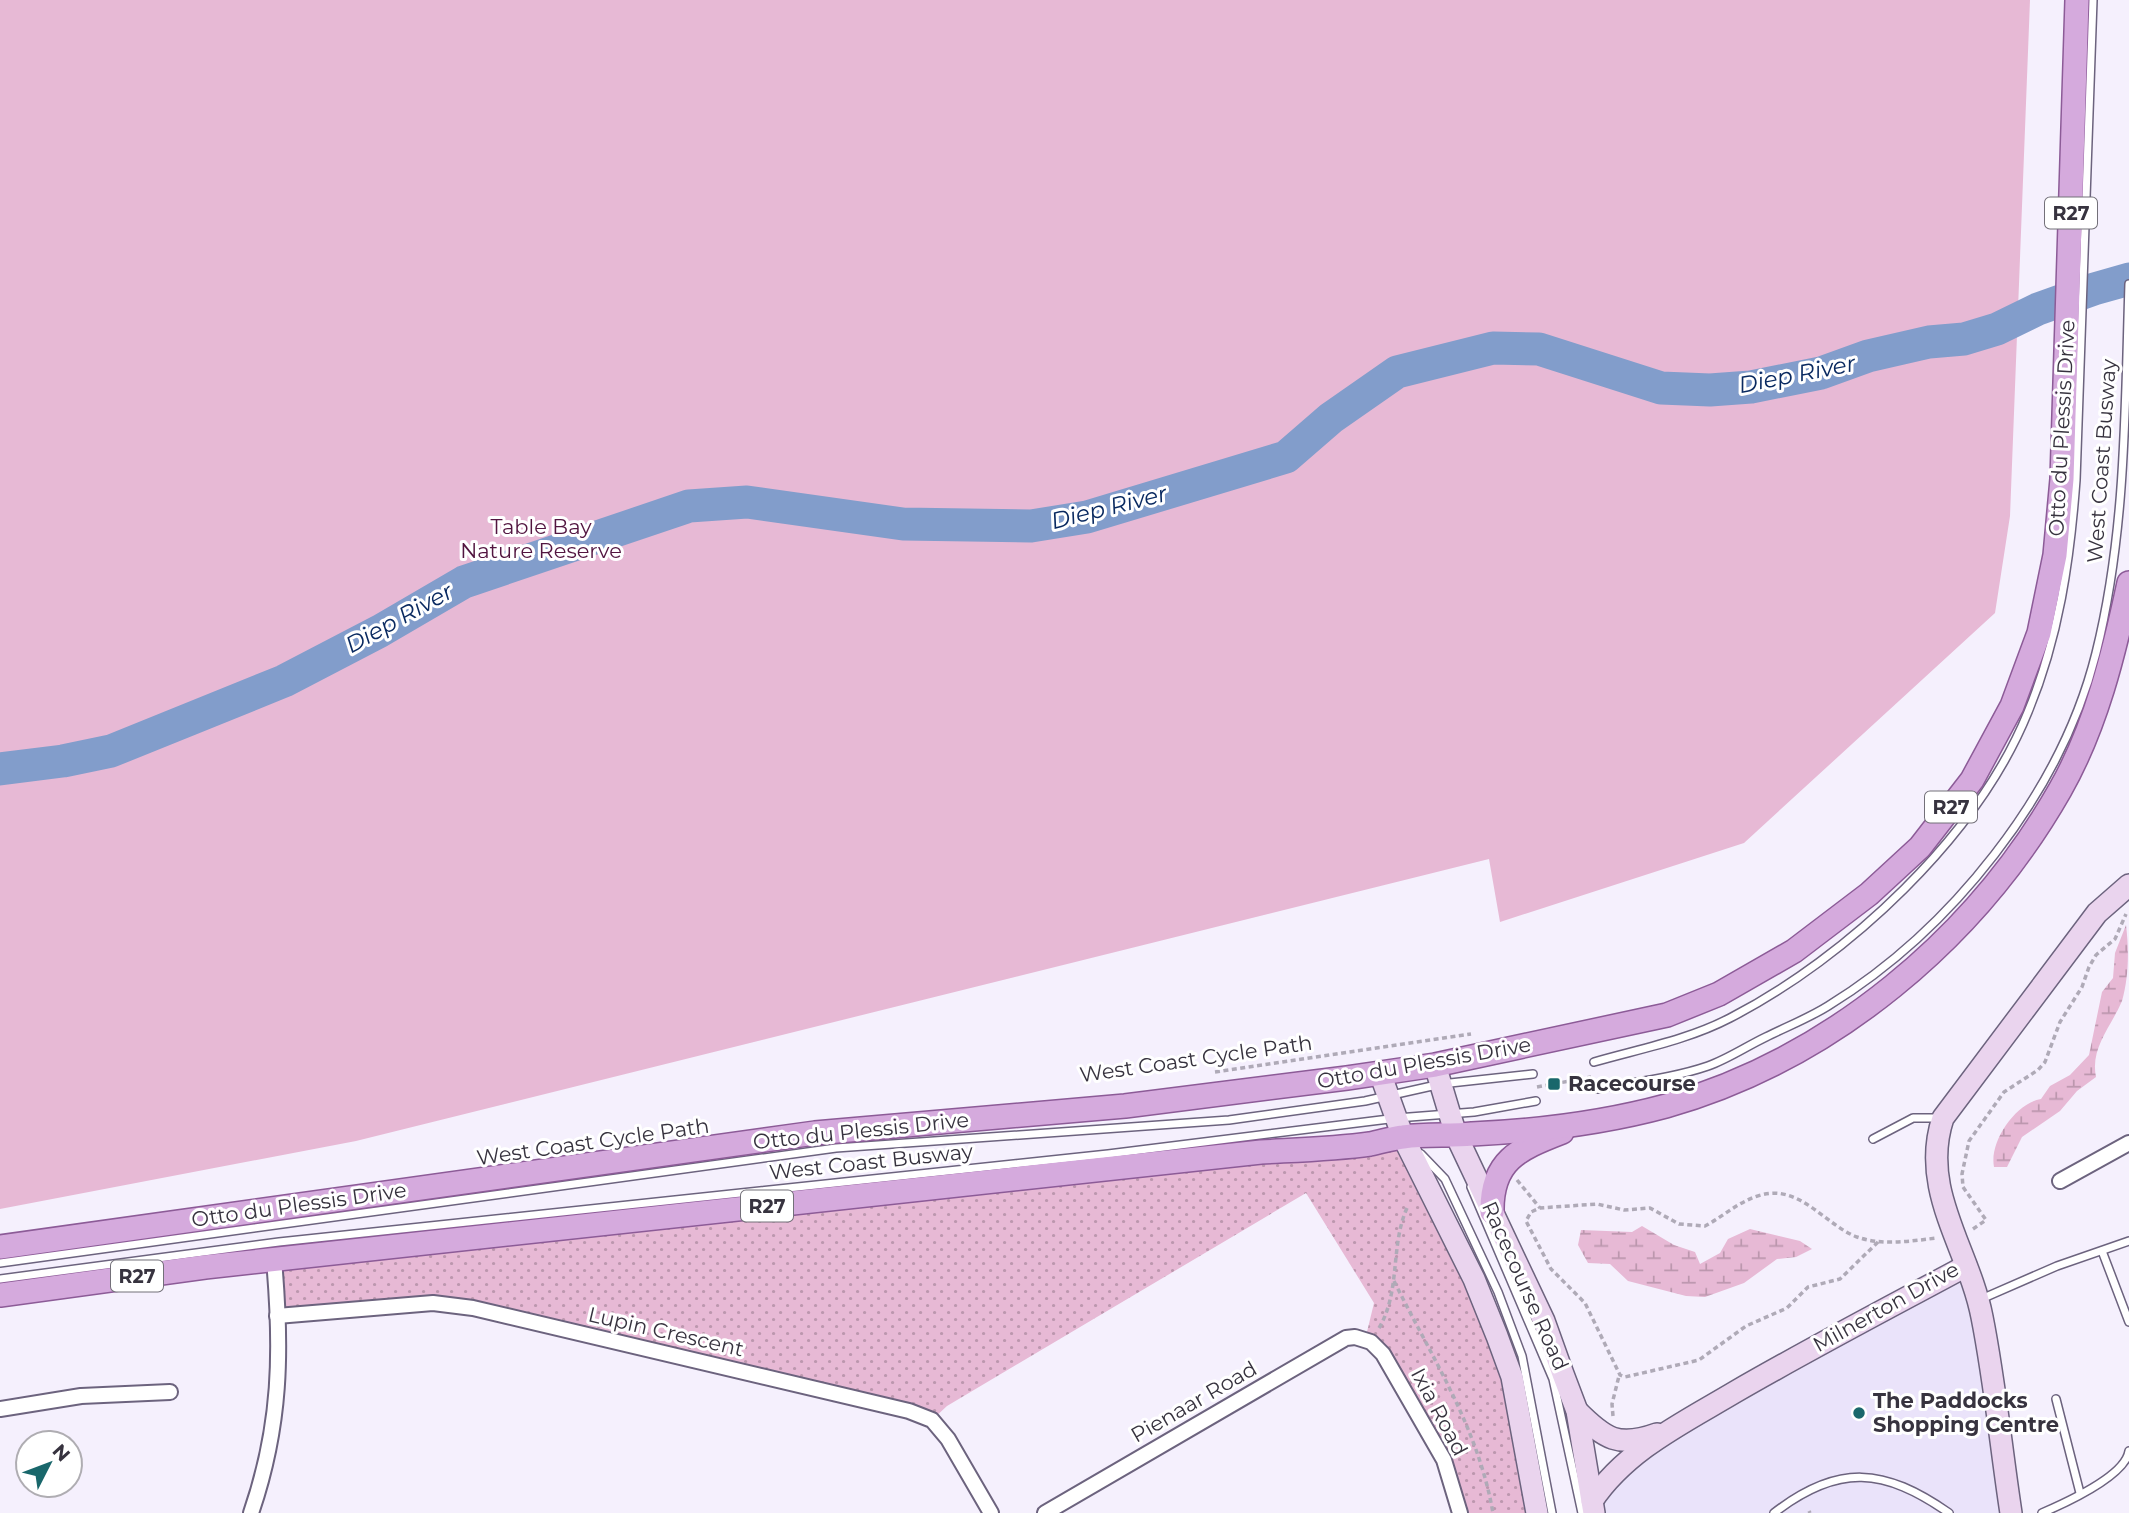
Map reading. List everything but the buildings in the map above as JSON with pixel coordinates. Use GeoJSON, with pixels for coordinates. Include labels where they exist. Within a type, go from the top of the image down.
{"type":"FeatureCollection","features":[{"type":"Feature","properties":{"kind":"main road","name":"Otto du Plessis Drive"},"geometry":{"type":"LineString","coordinates":[[0,1247],[815,1133],[1125,1106],[1380,1073],[1438,1075],[1667,1015],[1719,994],[1794,951],[1869,894],[1920,847],[1972,780],[2012,706],[2039,633],[2054,555],[2071,422],[2077,0]]}},
{"type":"Feature","properties":{"kind":"main road","name":"R27"},"geometry":{"type":"LineString","coordinates":[[0,1295],[274,1260],[1261,1152],[1370,1144],[1400,1127],[1581,1124],[1674,1103],[1760,1071],[1843,1023],[1919,966],[1975,909],[2032,834],[2062,789],[2113,662],[2129,583]]}},
{"type":"Feature","properties":{"kind":"main road"},"geometry":{"type":"LineString","coordinates":[[1492,1212],[1494,1179],[1505,1164],[1544,1139],[1581,1124]]}},
{"type":"Feature","properties":{"kind":"street","name":"Milnerton Drive"},"geometry":{"type":"LineString","coordinates":[[1589,1509],[1622,1464],[1672,1429],[1787,1362],[1966,1266],[1936,1180],[1934,1156],[1943,1118],[2097,913],[2129,885]]}},
{"type":"Feature","properties":{"kind":"street","name":"Racecourse Road"},"geometry":{"type":"LineString","coordinates":[[1380,1073],[1400,1127],[1474,1279],[1512,1377],[1537,1513]]}},
{"type":"Feature","properties":{"kind":"street","name":"Racecourse Road"},"geometry":{"type":"LineString","coordinates":[[1438,1075],[1454,1125],[1544,1321],[1577,1411],[1589,1509]]}},
{"type":"Feature","properties":{"kind":"street"},"geometry":{"type":"LineString","coordinates":[[2060,1181],[2129,1143]]}},
{"type":"Feature","properties":{"kind":"street"},"geometry":{"type":"LineString","coordinates":[[251,1513],[267,1465],[277,1401],[274,1260]]}},
{"type":"Feature","properties":{"kind":"street"},"geometry":{"type":"LineString","coordinates":[[1966,1266],[1978,1300],[2011,1513]]}},
{"type":"Feature","properties":{"kind":"street","name":"Lupin Crescent"},"geometry":{"type":"LineString","coordinates":[[277,1316],[433,1303],[473,1308],[909,1411],[932,1420],[948,1438],[990,1513]]}},
{"type":"Feature","properties":{"kind":"street","name":"Pienaar Road"},"geometry":{"type":"LineString","coordinates":[[1045,1513],[1346,1338],[1368,1341]]}},
{"type":"Feature","properties":{"kind":"street","name":"Ixia Road"},"geometry":{"type":"LineString","coordinates":[[1368,1341],[1396,1375],[1444,1460],[1460,1513]]}},
{"type":"Feature","properties":{"kind":"street"},"geometry":{"type":"LineString","coordinates":[[0,1409],[82,1396],[170,1392]]}},
{"type":"Feature","properties":{"kind":"street","name":"Milnerton Drive"},"geometry":{"type":"LineString","coordinates":[[1577,1411],[1601,1433],[1624,1442],[1637,1441],[1672,1429]]}},
{"type":"Feature","properties":{"kind":"lane","name":"West Coast Busway"},"geometry":{"type":"LineString","coordinates":[[1594,1062],[1709,1027],[1808,971],[1903,890],[1932,860],[1986,790],[2028,714],[2060,615],[2071,557],[2071,422],[2093,0]]}},
{"type":"Feature","properties":{"kind":"lane","name":"West Coast Busway"},"geometry":{"type":"LineString","coordinates":[[1597,1089],[1709,1066],[1828,1006],[1920,937],[1962,895],[2015,825],[2066,737],[2095,656],[2113,568],[2122,480],[2129,284]]}},
{"type":"Feature","properties":{"kind":"lane","name":"West Coast Busway"},"geometry":{"type":"LineString","coordinates":[[0,1263],[836,1148],[1229,1120],[1390,1096],[1438,1075],[1532,1074]]}},
{"type":"Feature","properties":{"kind":"lane"},"geometry":{"type":"LineString","coordinates":[[1536,1101],[1454,1125],[1473,1197],[1538,1339],[1553,1379],[1589,1509]]}},
{"type":"Feature","properties":{"kind":"lane"},"geometry":{"type":"LineString","coordinates":[[1872,1139],[1913,1118],[1943,1118]]}},
{"type":"Feature","properties":{"kind":"lane","name":"West Coast Busway"},"geometry":{"type":"LineString","coordinates":[[0,1279],[279,1242],[1108,1154],[1400,1127]]}},
{"type":"Feature","properties":{"kind":"lane"},"geometry":{"type":"LineString","coordinates":[[1400,1127],[1444,1179],[1498,1292],[1522,1356],[1552,1513]]}},
{"type":"Feature","properties":{"kind":"lane"},"geometry":{"type":"LineString","coordinates":[[1978,1300],[2129,1241]]}},
{"type":"Feature","properties":{"kind":"lane"},"geometry":{"type":"LineString","coordinates":[[2102,1251],[2129,1322]]}},
{"type":"Feature","properties":{"kind":"lane"},"geometry":{"type":"LineString","coordinates":[[2056,1399],[2080,1493]]}},
{"type":"Feature","properties":{"kind":"lane"},"geometry":{"type":"LineString","coordinates":[[2042,1513],[2114,1474],[2127,1461],[2129,1451]]}},
{"type":"Feature","properties":{"kind":"lane"},"geometry":{"type":"LineString","coordinates":[[1774,1513],[1795,1497],[1819,1486],[1872,1476],[1917,1491],[1950,1513]]}},
{"type":"Feature","properties":{"kind":"path"},"geometry":{"type":"LineString","coordinates":[[1968,1232],[1986,1220],[1963,1187],[1962,1174],[1969,1141],[2004,1091],[2038,1070],[2045,1062],[2060,1022],[2082,987],[2089,967],[2096,955],[2115,939],[2129,910]]}},
{"type":"Feature","properties":{"kind":"path","name":"West Coast Cycle Path"},"geometry":{"type":"LineString","coordinates":[[1206,1073],[1476,1033]]}},
{"type":"Feature","properties":{"kind":"path"},"geometry":{"type":"LineString","coordinates":[[1511,1177],[1524,1186],[1540,1208]]}},
{"type":"Feature","properties":{"kind":"path"},"geometry":{"type":"LineString","coordinates":[[1613,1419],[1612,1404],[1620,1375],[1585,1303],[1551,1269],[1527,1226],[1528,1216],[1540,1208],[1597,1204],[1624,1210],[1650,1208],[1679,1224],[1705,1226],[1728,1209],[1769,1194],[1797,1198],[1847,1233],[1878,1242],[1941,1238]]}},
{"type":"Feature","properties":{"kind":"path"},"geometry":{"type":"LineString","coordinates":[[1368,1341],[1391,1301],[1401,1223],[1407,1208]]}},
{"type":"Feature","properties":{"kind":"path"},"geometry":{"type":"LineString","coordinates":[[1620,1375],[1625,1377],[1699,1360],[1746,1326],[1787,1308],[1808,1287],[1840,1279],[1878,1242]]}},
{"type":"Feature","properties":{"kind":"path"},"geometry":{"type":"LineString","coordinates":[[1394,1281],[1465,1418],[1482,1461],[1493,1513]]}},
{"type":"Feature","properties":{"kind":"shaded area","name":"The Paddocks Shopping Centre"},"geometry":{"type":"Polygon","coordinates":[[[1966,1266],[2011,1513],[1594,1513],[1610,1476],[1966,1266]]]}},
{"type":"Feature","properties":{"kind":"green space","name":"Table Bay Nature Reserve"},"geometry":{"type":"Polygon","coordinates":[[[0,0],[2030,0],[2010,516],[1995,613],[1744,843],[1500,922],[1489,859],[356,1141],[0,1209],[0,0]]]}},
{"type":"Feature","properties":{"kind":"green space"},"geometry":{"type":"Polygon","coordinates":[[[2126,925],[2126,982],[2122,1001],[2099,1047],[2096,1077],[2077,1091],[2060,1111],[2022,1137],[2007,1167],[1994,1167],[2000,1135],[2014,1115],[2041,1099],[2050,1086],[2070,1075],[2089,1055],[2102,992],[2113,978],[2115,953],[2126,925]]]}},
{"type":"Feature","properties":{"kind":"green space"},"geometry":{"type":"Polygon","coordinates":[[[1403,1137],[1497,1336],[1537,1513],[1460,1513],[1444,1460],[1365,1340],[1374,1303],[1306,1193],[947,1406],[932,1420],[473,1308],[277,1316],[274,1260],[1403,1137]]]}},
{"type":"Feature","properties":{"kind":"green space"},"geometry":{"type":"Polygon","coordinates":[[[1642,1226],[1674,1245],[1695,1252],[1700,1264],[1720,1253],[1728,1239],[1750,1229],[1800,1241],[1812,1249],[1796,1257],[1777,1259],[1744,1283],[1705,1297],[1686,1296],[1628,1281],[1610,1264],[1588,1263],[1578,1245],[1581,1230],[1632,1232],[1642,1226]]]}},
{"type":"Feature","properties":{"kind":"waterway","name":"Diep River"},"geometry":{"type":"LineString","coordinates":[[0,769],[63,761],[111,751],[284,681],[380,631],[464,582],[689,506],[747,502],[903,524],[1031,526],[1087,517],[1286,457],[1331,418],[1397,372],[1493,348],[1539,349],[1661,388],[1710,390],[1751,387],[1821,373],[1868,356],[1929,342],[1964,339],[1997,329],[2038,309],[2129,279]]}},
{"type":"Feature","properties":{"kind":"place","name":"Racecourse"},"geometry":{"type":"Point","coordinates":[1554,1084]}},
{"type":"Feature","properties":{"kind":"place","name":"The Paddocks Shopping Centre"},"geometry":{"type":"Point","coordinates":[1859,1413]}}]}
